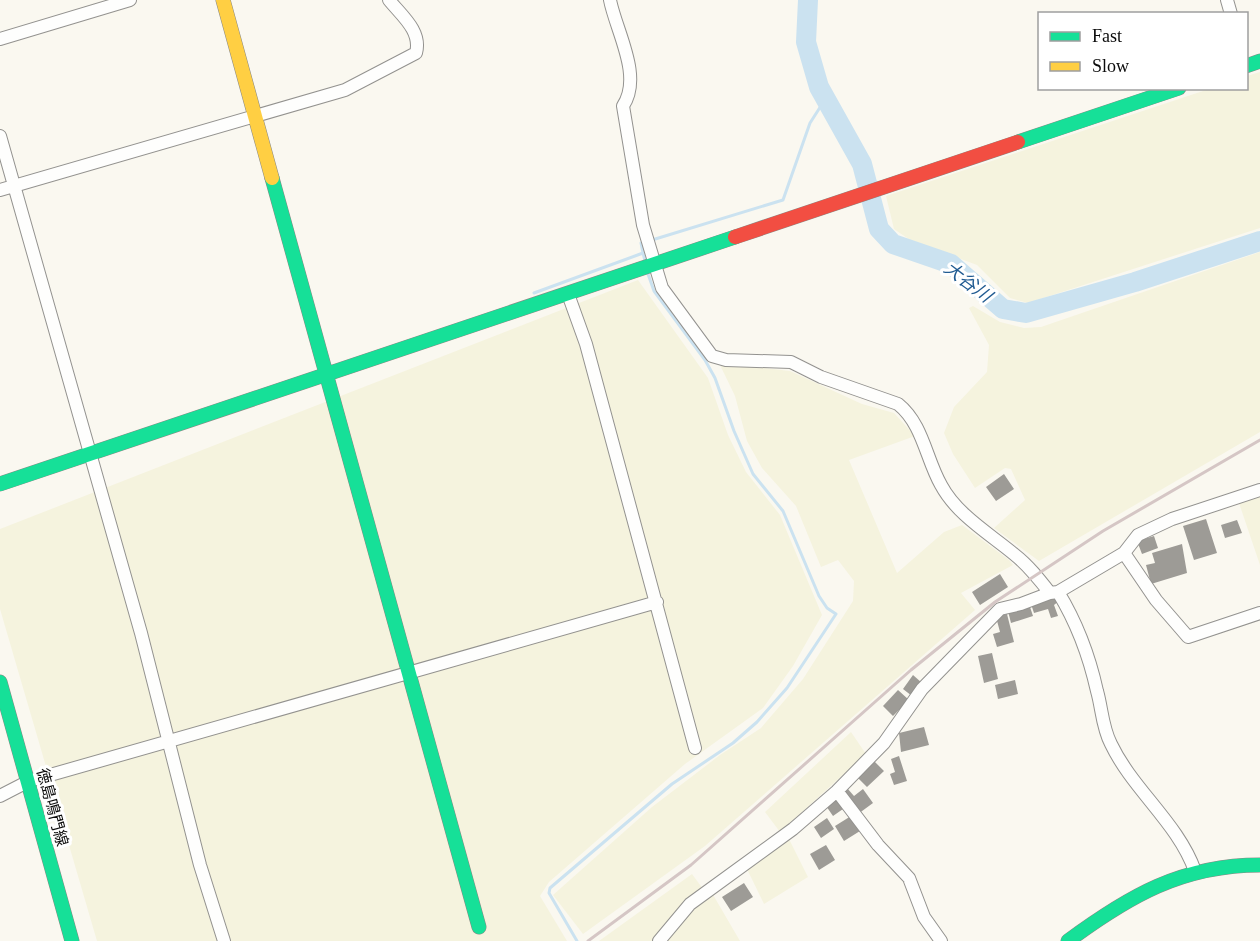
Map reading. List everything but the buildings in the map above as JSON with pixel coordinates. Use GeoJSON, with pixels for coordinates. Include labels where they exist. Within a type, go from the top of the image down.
{"type":"FeatureCollection","features":[{"type":"Feature","properties":{"kind":"street"},"geometry":{"type":"LineString","coordinates":[[0,39],[130,0]]}},
{"type":"Feature","properties":{"kind":"street"},"geometry":{"type":"LineString","coordinates":[[223,0],[411,673],[479,927]]}},
{"type":"Feature","properties":{"kind":"street"},"geometry":{"type":"LineString","coordinates":[[0,190],[345,90],[416,53],[417,47],[412,27],[389,0]]}},
{"type":"Feature","properties":{"kind":"street"},"geometry":{"type":"LineString","coordinates":[[610,0],[624,47],[630,84],[629,97],[623,106],[648,248],[649,267],[662,288],[712,356],[726,360],[791,362],[821,377],[898,404],[905,409],[919,433],[940,484],[949,498],[1018,557],[1054,593],[1079,630],[1111,744],[1165,819],[1195,871]]}},
{"type":"Feature","properties":{"kind":"street"},"geometry":{"type":"LineString","coordinates":[[0,484],[1173,90]]}},
{"type":"Feature","properties":{"kind":"street"},"geometry":{"type":"LineString","coordinates":[[0,136],[169,743],[200,865],[224,941]]}},
{"type":"Feature","properties":{"kind":"street"},"geometry":{"type":"LineString","coordinates":[[568,294],[586,344],[695,748]]}},
{"type":"Feature","properties":{"kind":"street"},"geometry":{"type":"LineString","coordinates":[[659,941],[690,904],[793,829],[837,790],[884,743],[922,689],[1000,609],[1054,593],[1124,553],[1138,535],[1172,519],[1260,490]]}},
{"type":"Feature","properties":{"kind":"street"},"geometry":{"type":"LineString","coordinates":[[1124,553],[1156,600],[1188,637],[1260,613]]}},
{"type":"Feature","properties":{"kind":"street"},"geometry":{"type":"LineString","coordinates":[[0,796],[29,782],[657,602]]}},
{"type":"Feature","properties":{"kind":"street","name":"徳島鳴門線"},"geometry":{"type":"LineString","coordinates":[[0,682],[72,941]]}},
{"type":"Feature","properties":{"kind":"street"},"geometry":{"type":"LineString","coordinates":[[837,790],[878,845],[909,878],[924,917],[941,941]]}},
{"type":"Feature","properties":{"kind":"street"},"geometry":{"type":"LineString","coordinates":[[1068,941],[1108,910],[1137,893],[1195,871],[1258,861]]}},
{"type":"Feature","properties":{"kind":"shaded area"},"geometry":{"type":"Polygon","coordinates":[[[1260,72],[1260,228],[1028,303],[1010,298],[977,265],[910,240],[894,229],[886,196],[1206,90],[1248,90],[1248,76],[1260,72]]]}},
{"type":"Feature","properties":{"kind":"shaded area"},"geometry":{"type":"Polygon","coordinates":[[[1260,252],[1260,432],[1039,561],[994,528],[1025,500],[1011,469],[1005,468],[975,488],[953,454],[944,433],[954,407],[987,372],[989,345],[969,308],[973,306],[1000,322],[1024,328],[1041,327],[1260,252]]]}},
{"type":"Feature","properties":{"kind":"shaded area"},"geometry":{"type":"Polygon","coordinates":[[[638,280],[708,378],[728,435],[746,472],[780,515],[822,615],[793,666],[763,708],[685,764],[549,882],[540,896],[567,941],[97,941],[0,609],[0,529],[638,280]]]}},
{"type":"Feature","properties":{"kind":"shaded area"},"geometry":{"type":"Polygon","coordinates":[[[720,365],[790,371],[862,404],[894,413],[915,436],[849,460],[897,573],[944,532],[962,525],[1013,565],[961,593],[975,610],[705,846],[583,934],[553,895],[652,807],[720,755],[761,728],[803,679],[853,601],[854,581],[838,560],[821,567],[796,506],[762,468],[747,441],[735,396],[720,365]]]}},
{"type":"Feature","properties":{"kind":"shaded area"},"geometry":{"type":"Polygon","coordinates":[[[1260,495],[1260,565],[1239,503],[1260,495]]]}},
{"type":"Feature","properties":{"kind":"shaded area"},"geometry":{"type":"Polygon","coordinates":[[[851,732],[866,754],[780,832],[765,812],[851,732]]]}},
{"type":"Feature","properties":{"kind":"shaded area"},"geometry":{"type":"Polygon","coordinates":[[[789,839],[808,877],[764,904],[747,869],[789,839]]]}},
{"type":"Feature","properties":{"kind":"shaded area"},"geometry":{"type":"Polygon","coordinates":[[[692,874],[703,889],[653,941],[599,941],[692,874]]]}},
{"type":"Feature","properties":{"kind":"shaded area"},"geometry":{"type":"Polygon","coordinates":[[[712,893],[740,941],[664,941],[692,906],[712,893]]]}},
{"type":"Feature","properties":{"kind":"waterway","name":"大谷川"},"geometry":{"type":"LineString","coordinates":[[808,0],[806,42],[819,87],[862,164],[879,229],[893,244],[951,264],[1003,309],[1026,313],[1135,282],[1260,241]]}},
{"type":"Feature","properties":{"kind":"waterway"},"geometry":{"type":"LineString","coordinates":[[652,240],[783,200],[810,123],[826,98]]}},
{"type":"Feature","properties":{"kind":"waterway"},"geometry":{"type":"LineString","coordinates":[[534,293],[643,253],[641,243],[646,242]]}},
{"type":"Feature","properties":{"kind":"waterway"},"geometry":{"type":"LineString","coordinates":[[643,253],[645,261]]}},
{"type":"Feature","properties":{"kind":"waterway"},"geometry":{"type":"LineString","coordinates":[[577,941],[549,893],[550,888],[672,784],[733,743],[757,722],[787,688],[836,614],[827,608],[819,596],[783,511],[753,474],[734,431],[715,378],[705,360],[654,291],[648,274]]}},
{"type":"Feature","properties":{"kind":"railway"},"geometry":{"type":"LineString","coordinates":[[588,941],[691,865],[911,670],[995,602],[1103,531],[1260,440]]}},
{"type":"Feature","properties":{"kind":"traffic: fast"},"geometry":{"type":"LineString","coordinates":[[1248,65],[1260,61]]}},
{"type":"Feature","properties":{"kind":"traffic: fast"},"geometry":{"type":"LineString","coordinates":[[1018,142],[1173,90]]}},
{"type":"Feature","properties":{"kind":"traffic: fast"},"geometry":{"type":"LineString","coordinates":[[272,178],[479,927]]}},
{"type":"Feature","properties":{"kind":"traffic: fast"},"geometry":{"type":"LineString","coordinates":[[0,484],[735,237]]}},
{"type":"Feature","properties":{"kind":"traffic: fast"},"geometry":{"type":"LineString","coordinates":[[0,682],[72,941]]}},
{"type":"Feature","properties":{"kind":"traffic: fast"},"geometry":{"type":"LineString","coordinates":[[1068,941],[1113,910],[1158,886],[1206,871],[1232,866],[1260,865]]}},
{"type":"Feature","properties":{"kind":"traffic: slow"},"geometry":{"type":"LineString","coordinates":[[223,0],[272,178]]}},
{"type":"Feature","properties":{"kind":"traffic: jam"},"geometry":{"type":"LineString","coordinates":[[735,237],[1018,142]]}}]}
